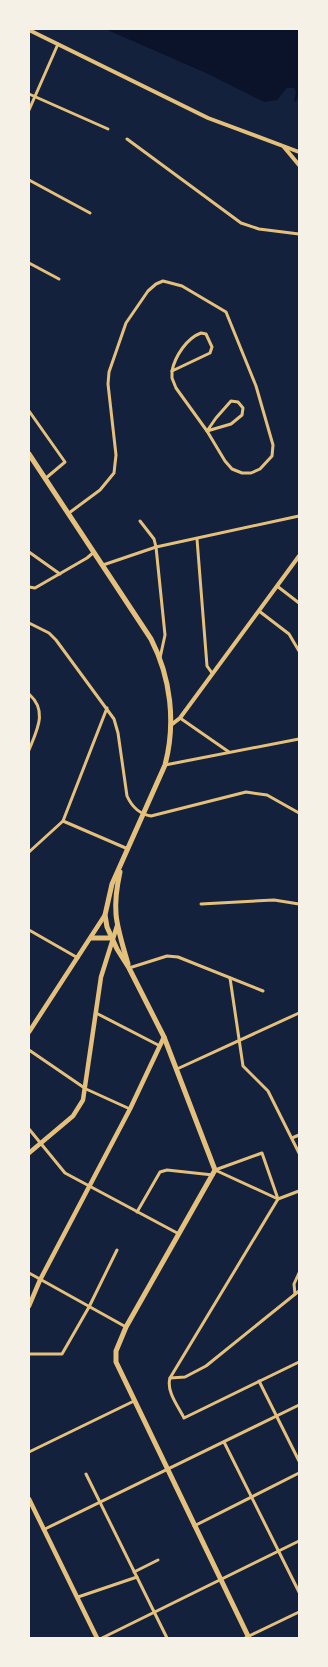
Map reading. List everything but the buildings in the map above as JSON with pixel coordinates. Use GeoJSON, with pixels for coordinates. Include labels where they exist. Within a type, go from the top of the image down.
{"type":"FeatureCollection","features":[{"type":"Feature","properties":{"kind":"main road"},"geometry":{"type":"LineString","coordinates":[[30,456],[46,478],[151,639],[160,660],[167,684],[171,725],[169,748],[165,765],[128,849],[115,895],[117,926],[129,968]]}},
{"type":"Feature","properties":{"kind":"main road"},"geometry":{"type":"LineString","coordinates":[[29,1032],[105,915],[112,884],[122,866]]}},
{"type":"Feature","properties":{"kind":"main road"},"geometry":{"type":"LineString","coordinates":[[105,915],[112,938],[164,1037],[214,1172],[126,1327],[116,1351],[116,1362],[247,1638]]}},
{"type":"Feature","properties":{"kind":"main road"},"geometry":{"type":"LineString","coordinates":[[29,1153],[73,1116],[83,1100],[86,1089],[101,977],[117,926]]}},
{"type":"Feature","properties":{"kind":"main road"},"geometry":{"type":"LineString","coordinates":[[91,938],[112,938]]}},
{"type":"Feature","properties":{"kind":"main road"},"geometry":{"type":"LineString","coordinates":[[29,1306],[40,1280],[130,1109],[164,1037]]}},
{"type":"Feature","properties":{"kind":"main road"},"geometry":{"type":"LineString","coordinates":[[29,1499],[97,1638]]}},
{"type":"Feature","properties":{"kind":"street"},"geometry":{"type":"LineString","coordinates":[[29,30],[208,118],[299,152]]}},
{"type":"Feature","properties":{"kind":"street"},"geometry":{"type":"LineString","coordinates":[[29,110],[58,44]]}},
{"type":"Feature","properties":{"kind":"street"},"geometry":{"type":"LineString","coordinates":[[29,94],[108,129]]}},
{"type":"Feature","properties":{"kind":"street"},"geometry":{"type":"LineString","coordinates":[[127,138],[241,223],[259,229],[299,234]]}},
{"type":"Feature","properties":{"kind":"street"},"geometry":{"type":"LineString","coordinates":[[284,147],[299,165]]}},
{"type":"Feature","properties":{"kind":"street"},"geometry":{"type":"LineString","coordinates":[[29,180],[90,213]]}},
{"type":"Feature","properties":{"kind":"street"},"geometry":{"type":"LineString","coordinates":[[29,263],[59,279]]}},
{"type":"Feature","properties":{"kind":"street"},"geometry":{"type":"LineString","coordinates":[[69,514],[100,490],[114,473],[116,455],[108,384],[109,372],[126,323],[148,290],[163,281],[182,286],[226,312],[256,386],[273,445],[272,456],[260,469],[251,473],[242,473],[232,469],[225,461],[207,431],[176,388],[172,378],[172,370],[177,355],[195,335],[201,333],[206,334],[212,347],[210,353],[172,370]]}},
{"type":"Feature","properties":{"kind":"street"},"geometry":{"type":"LineString","coordinates":[[231,401],[238,402],[243,408],[242,415],[231,424],[207,431],[231,401]]}},
{"type":"Feature","properties":{"kind":"street"},"geometry":{"type":"LineString","coordinates":[[29,411],[65,462],[46,478]]}},
{"type":"Feature","properties":{"kind":"street"},"geometry":{"type":"LineString","coordinates":[[103,565],[156,547],[299,516]]}},
{"type":"Feature","properties":{"kind":"street"},"geometry":{"type":"LineString","coordinates":[[140,521],[151,534],[156,547],[165,635],[160,660]]}},
{"type":"Feature","properties":{"kind":"street"},"geometry":{"type":"LineString","coordinates":[[197,539],[207,666],[212,673]]}},
{"type":"Feature","properties":{"kind":"street"},"geometry":{"type":"LineString","coordinates":[[29,552],[60,574]]}},
{"type":"Feature","properties":{"kind":"street"},"geometry":{"type":"LineString","coordinates":[[29,587],[35,588],[87,558],[94,552]]}},
{"type":"Feature","properties":{"kind":"street"},"geometry":{"type":"LineString","coordinates":[[171,725],[180,718],[299,556]]}},
{"type":"Feature","properties":{"kind":"street"},"geometry":{"type":"LineString","coordinates":[[277,586],[298,602]]}},
{"type":"Feature","properties":{"kind":"street"},"geometry":{"type":"LineString","coordinates":[[259,611],[289,634],[299,651]]}},
{"type":"Feature","properties":{"kind":"street"},"geometry":{"type":"LineString","coordinates":[[29,623],[53,636],[114,719],[118,733],[127,796],[131,805],[143,814],[151,816],[246,792],[267,795],[299,812]]}},
{"type":"Feature","properties":{"kind":"street"},"geometry":{"type":"LineString","coordinates":[[29,694],[36,701],[40,710],[40,717],[39,726],[29,750]]}},
{"type":"Feature","properties":{"kind":"street"},"geometry":{"type":"LineString","coordinates":[[29,852],[63,822],[107,708]]}},
{"type":"Feature","properties":{"kind":"street"},"geometry":{"type":"LineString","coordinates":[[180,718],[228,752]]}},
{"type":"Feature","properties":{"kind":"street"},"geometry":{"type":"LineString","coordinates":[[165,765],[299,739]]}},
{"type":"Feature","properties":{"kind":"street"},"geometry":{"type":"LineString","coordinates":[[63,822],[128,849]]}},
{"type":"Feature","properties":{"kind":"street"},"geometry":{"type":"LineString","coordinates":[[201,904],[274,900],[299,904]]}},
{"type":"Feature","properties":{"kind":"street"},"geometry":{"type":"LineString","coordinates":[[29,930],[78,958]]}},
{"type":"Feature","properties":{"kind":"street"},"geometry":{"type":"LineString","coordinates":[[129,968],[167,956],[178,957],[263,991]]}},
{"type":"Feature","properties":{"kind":"street"},"geometry":{"type":"LineString","coordinates":[[230,978],[243,1066],[268,1091],[299,1153]]}},
{"type":"Feature","properties":{"kind":"street"},"geometry":{"type":"LineString","coordinates":[[95,1013],[160,1046]]}},
{"type":"Feature","properties":{"kind":"street"},"geometry":{"type":"LineString","coordinates":[[177,1069],[299,1013]]}},
{"type":"Feature","properties":{"kind":"street"},"geometry":{"type":"LineString","coordinates":[[29,1050],[86,1089],[130,1109]]}},
{"type":"Feature","properties":{"kind":"street"},"geometry":{"type":"LineString","coordinates":[[29,1129],[65,1173],[180,1234]]}},
{"type":"Feature","properties":{"kind":"street"},"geometry":{"type":"LineString","coordinates":[[292,1138],[299,1135]]}},
{"type":"Feature","properties":{"kind":"street"},"geometry":{"type":"LineString","coordinates":[[214,1172],[262,1153],[278,1200]]}},
{"type":"Feature","properties":{"kind":"street"},"geometry":{"type":"LineString","coordinates":[[137,1212],[160,1172],[167,1170],[214,1172],[278,1200]]}},
{"type":"Feature","properties":{"kind":"street"},"geometry":{"type":"LineString","coordinates":[[299,1191],[278,1200],[170,1378],[168,1385],[184,1418],[299,1362]]}},
{"type":"Feature","properties":{"kind":"street"},"geometry":{"type":"LineString","coordinates":[[29,1354],[62,1354],[89,1307],[117,1250]]}},
{"type":"Feature","properties":{"kind":"street"},"geometry":{"type":"LineString","coordinates":[[29,1273],[126,1327]]}},
{"type":"Feature","properties":{"kind":"street"},"geometry":{"type":"LineString","coordinates":[[295,1294],[294,1284],[299,1273]]}},
{"type":"Feature","properties":{"kind":"street"},"geometry":{"type":"LineString","coordinates":[[170,1378],[185,1377],[206,1366],[299,1291]]}},
{"type":"Feature","properties":{"kind":"street"},"geometry":{"type":"LineString","coordinates":[[259,1382],[299,1461]]}},
{"type":"Feature","properties":{"kind":"street"},"geometry":{"type":"LineString","coordinates":[[29,1452],[134,1401]]}},
{"type":"Feature","properties":{"kind":"street"},"geometry":{"type":"LineString","coordinates":[[45,1529],[99,1501],[299,1405]]}},
{"type":"Feature","properties":{"kind":"street"},"geometry":{"type":"LineString","coordinates":[[224,1442],[299,1592]]}},
{"type":"Feature","properties":{"kind":"street"},"geometry":{"type":"LineString","coordinates":[[194,1526],[299,1473]]}},
{"type":"Feature","properties":{"kind":"street"},"geometry":{"type":"LineString","coordinates":[[86,1474],[167,1638]]}},
{"type":"Feature","properties":{"kind":"street"},"geometry":{"type":"LineString","coordinates":[[102,1638],[299,1541]]}},
{"type":"Feature","properties":{"kind":"street"},"geometry":{"type":"LineString","coordinates":[[134,1572],[158,1560]]}},
{"type":"Feature","properties":{"kind":"street"},"geometry":{"type":"LineString","coordinates":[[78,1597],[137,1577]]}},
{"type":"Feature","properties":{"kind":"street"},"geometry":{"type":"LineString","coordinates":[[247,1638],[299,1612]]}},
{"type":"Feature","properties":{"kind":"water"},"geometry":{"type":"Polygon","coordinates":[[[105,29],[299,29],[299,95],[296,102],[294,101],[296,92],[294,88],[287,88],[277,100],[264,102],[206,73],[105,29]]]}}]}
